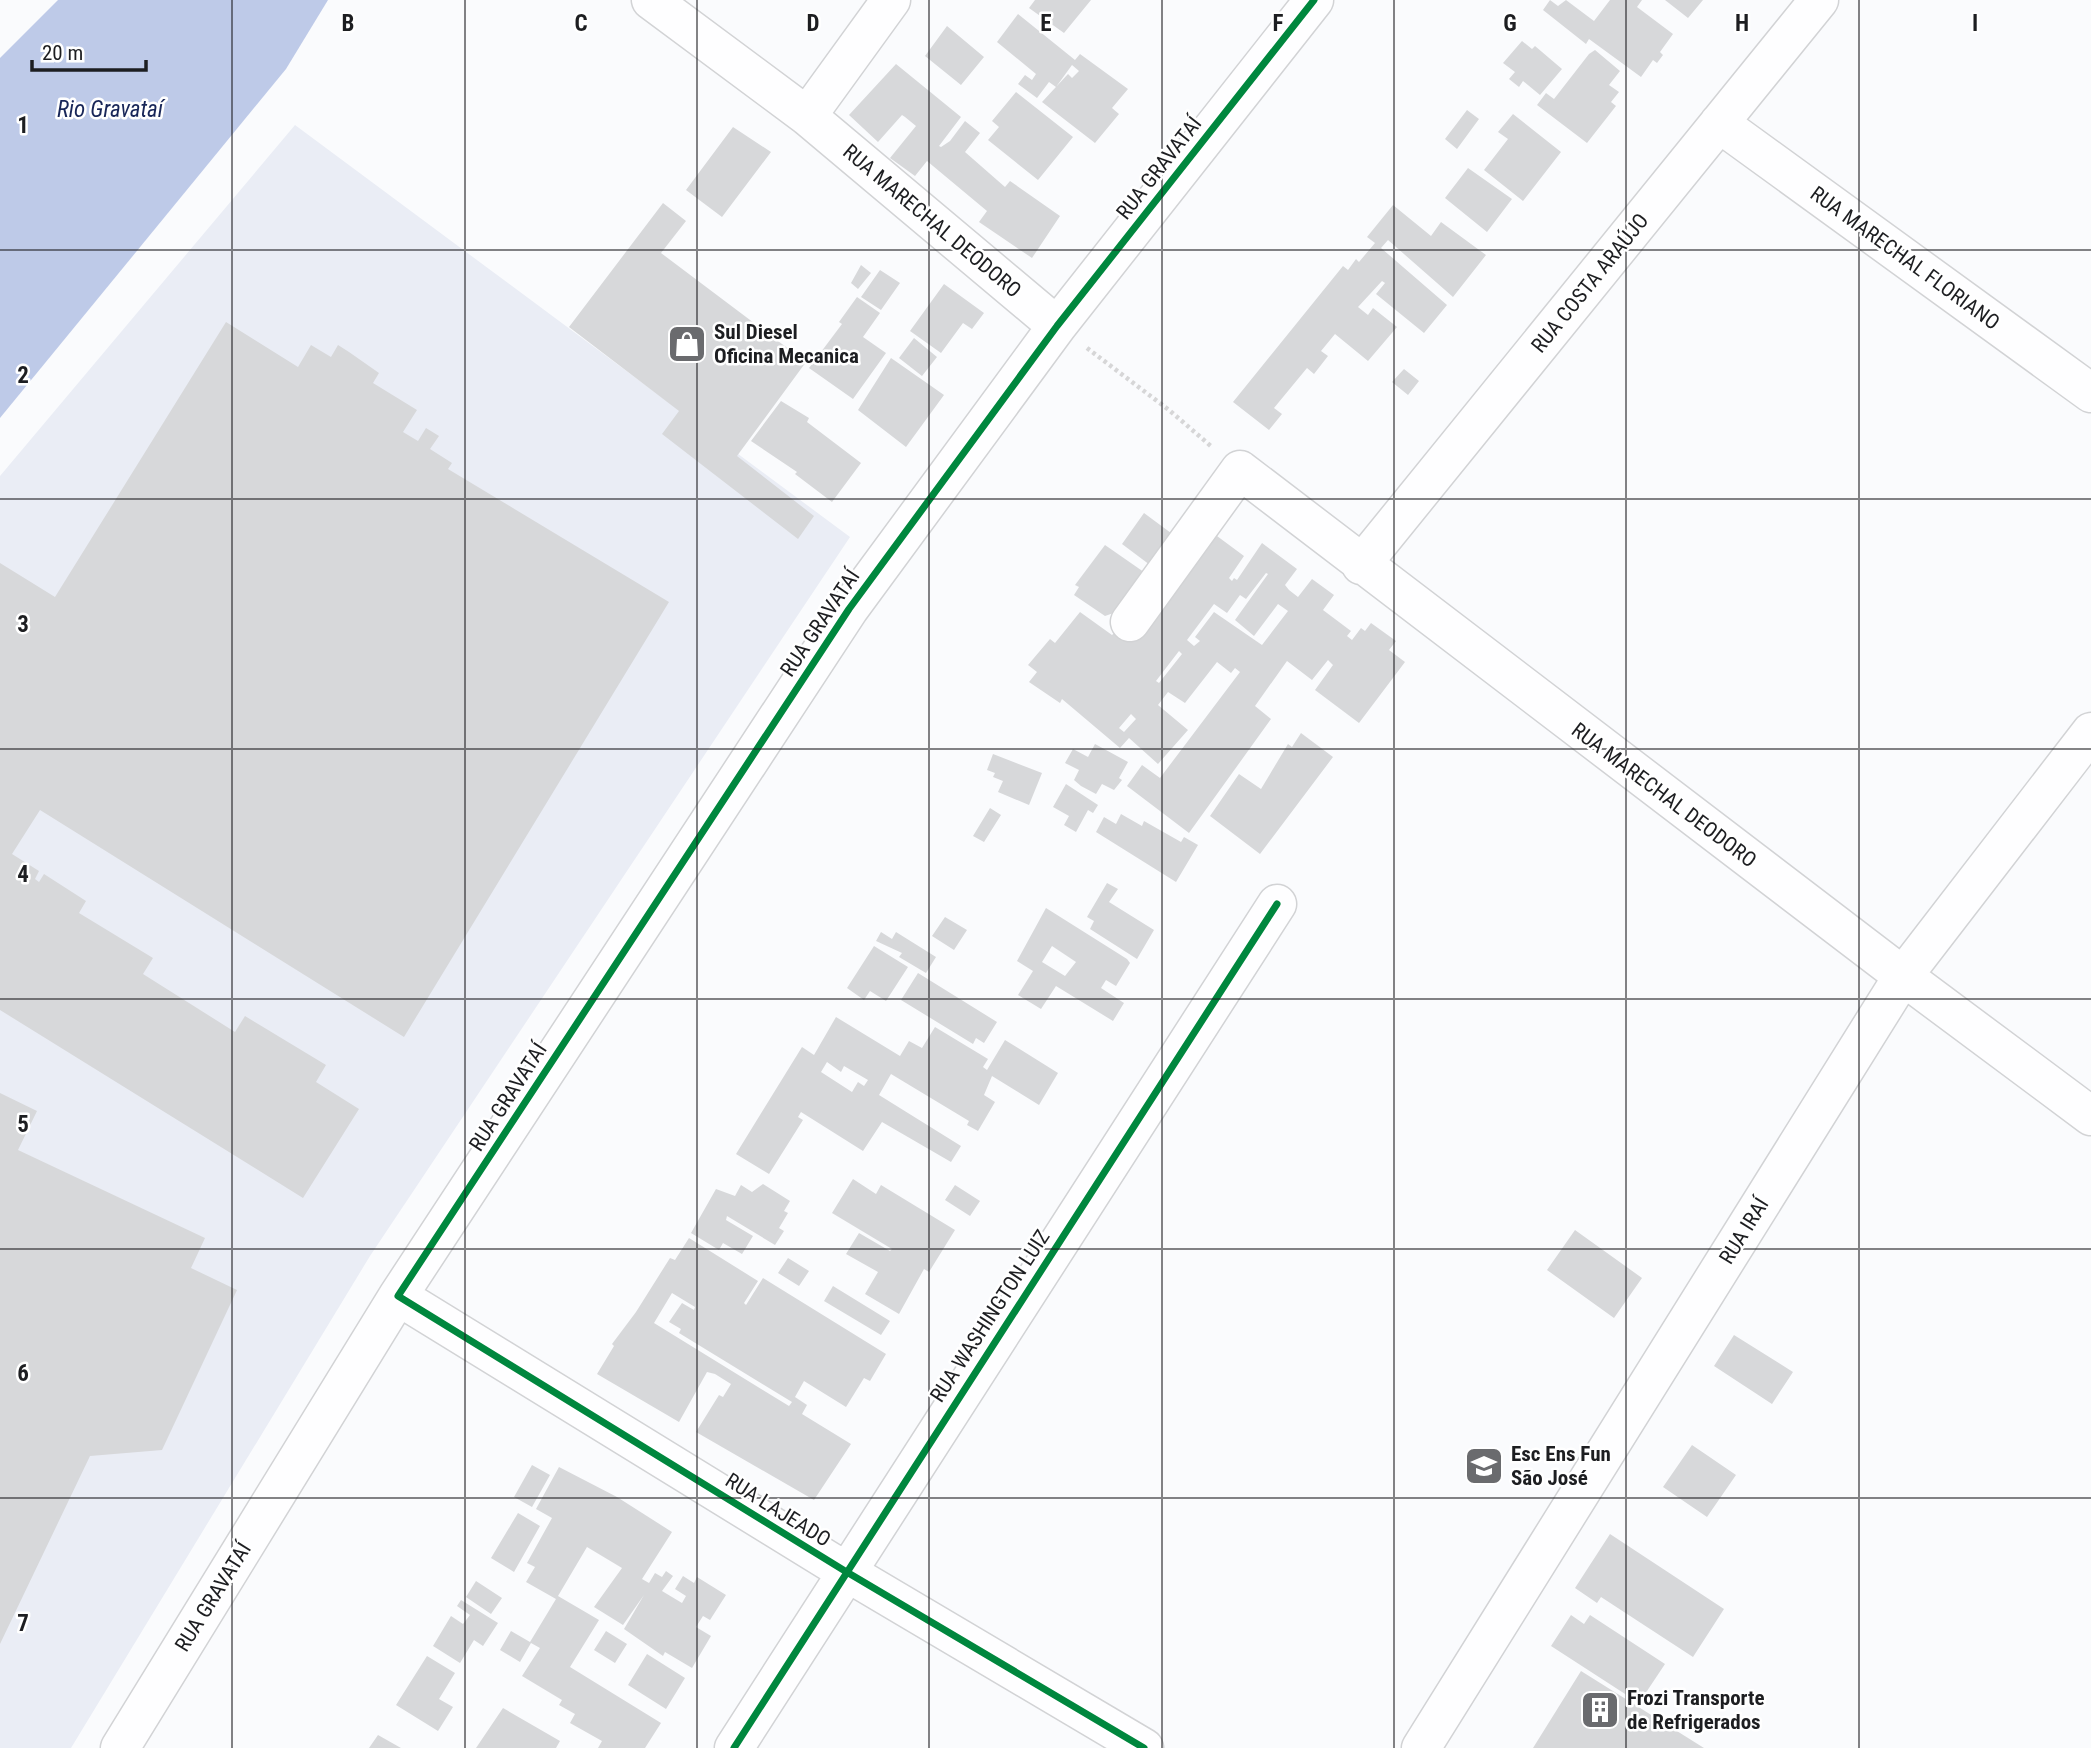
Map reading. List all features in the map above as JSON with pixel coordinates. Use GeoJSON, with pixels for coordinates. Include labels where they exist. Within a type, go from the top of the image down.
{"type":"FeatureCollection","features":[{"type":"Feature","properties":{"kind":"street","name":"RUA MARECHAL DEODORO"},"geometry":{"type":"LineString","coordinates":[[651,0],[807,116],[1057,326]]}},
{"type":"Feature","properties":{"kind":"street"},"geometry":{"type":"LineString","coordinates":[[807,116],[891,0]]}},
{"type":"Feature","properties":{"kind":"street","name":"RUA GRAVATAÍ"},"geometry":{"type":"LineString","coordinates":[[120,1748],[397,1296],[849,609],[1057,326],[1314,0]]}},
{"type":"Feature","properties":{"kind":"street","name":"RUA COSTA ARAÚJO"},"geometry":{"type":"LineString","coordinates":[[1361,565],[1819,0]]}},
{"type":"Feature","properties":{"kind":"street","name":"RUA MARECHAL FLORIANO"},"geometry":{"type":"LineString","coordinates":[[1719,123],[2091,393]]}},
{"type":"Feature","properties":{"kind":"street","name":"RUA MARECHAL DEODORO"},"geometry":{"type":"LineString","coordinates":[[1230,462],[1361,565],[2091,1116]]}},
{"type":"Feature","properties":{"kind":"street"},"geometry":{"type":"LineString","coordinates":[[1130,622],[1230,462]]}},
{"type":"Feature","properties":{"kind":"street","name":"RUA IRAÍ"},"geometry":{"type":"LineString","coordinates":[[1422,1748],[1903,976],[2091,732]]}},
{"type":"Feature","properties":{"kind":"street","name":"RUA WASHINGTON LUIZ"},"geometry":{"type":"LineString","coordinates":[[734,1748],[845,1571],[1277,904]]}},
{"type":"Feature","properties":{"kind":"street","name":"RUA LAJEADO"},"geometry":{"type":"LineString","coordinates":[[397,1296],[845,1571],[1144,1748]]}},
{"type":"Feature","properties":{"kind":"path"},"geometry":{"type":"LineString","coordinates":[[1057,326],[1169,410],[1230,462]]}},
{"type":"Feature","properties":{"kind":"shaded area"},"geometry":{"type":"Polygon","coordinates":[[[295,125],[850,537],[370,1256],[71,1748],[0,1748],[0,476],[295,125]]]}},
{"type":"Feature","properties":{"kind":"water","name":"Rio Gravataí"},"geometry":{"type":"Polygon","coordinates":[[[58,0],[328,0],[286,69],[0,418],[0,58],[58,0]]]}},
{"type":"Feature","properties":{"kind":"building"},"geometry":{"type":"Polygon","coordinates":[[[1035,0],[1091,0],[1064,33],[1029,8],[1035,0]]]}},
{"type":"Feature","properties":{"kind":"building"},"geometry":{"type":"Polygon","coordinates":[[[1550,0],[1558,6],[1566,0],[1594,21],[1610,0],[1642,0],[1637,7],[1673,34],[1660,52],[1663,55],[1657,63],[1653,60],[1641,77],[1589,39],[1586,44],[1543,10],[1550,0]]]}},
{"type":"Feature","properties":{"kind":"building"},"geometry":{"type":"Polygon","coordinates":[[[1665,0],[1703,0],[1688,18],[1665,0]]]}},
{"type":"Feature","properties":{"kind":"building"},"geometry":{"type":"Polygon","coordinates":[[[1018,14],[1075,60],[1080,54],[1128,89],[1112,108],[1119,114],[1095,143],[1042,102],[1056,87],[1049,82],[1037,98],[1018,84],[1025,75],[1032,80],[1036,74],[997,42],[1018,14]],[[1072,65],[1056,87],[1068,74],[1072,78],[1079,71],[1072,65]]]}},
{"type":"Feature","properties":{"kind":"building"},"geometry":{"type":"Polygon","coordinates":[[[947,26],[984,57],[961,85],[925,56],[947,26]]]}},
{"type":"Feature","properties":{"kind":"building"},"geometry":{"type":"Polygon","coordinates":[[[1522,41],[1532,49],[1535,46],[1562,69],[1540,95],[1523,81],[1519,87],[1509,79],[1515,72],[1503,63],[1522,41]]]}},
{"type":"Feature","properties":{"kind":"building"},"geometry":{"type":"Polygon","coordinates":[[[1595,50],[1620,71],[1609,85],[1619,92],[1611,102],[1616,106],[1587,143],[1537,105],[1546,93],[1554,99],[1595,50]]]}},
{"type":"Feature","properties":{"kind":"building"},"geometry":{"type":"Polygon","coordinates":[[[896,64],[961,117],[939,146],[950,141],[965,121],[980,133],[965,152],[1005,187],[1010,181],[1060,216],[1032,258],[979,222],[987,211],[927,161],[915,176],[890,158],[916,126],[905,117],[902,115],[878,142],[849,115],[896,64]]]}},
{"type":"Feature","properties":{"kind":"building"},"geometry":{"type":"Polygon","coordinates":[[[1016,92],[1073,137],[1038,180],[988,140],[999,127],[992,121],[1016,92]]]}},
{"type":"Feature","properties":{"kind":"building"},"geometry":{"type":"Polygon","coordinates":[[[1467,110],[1479,119],[1457,149],[1445,139],[1467,110]]]}},
{"type":"Feature","properties":{"kind":"building"},"geometry":{"type":"Polygon","coordinates":[[[1513,114],[1561,152],[1523,201],[1484,170],[1508,139],[1498,132],[1513,114]]]}},
{"type":"Feature","properties":{"kind":"building"},"geometry":{"type":"Polygon","coordinates":[[[733,127],[771,152],[722,217],[686,190],[733,127]]]}},
{"type":"Feature","properties":{"kind":"building"},"geometry":{"type":"Polygon","coordinates":[[[1468,168],[1512,199],[1487,232],[1445,198],[1468,168]]]}},
{"type":"Feature","properties":{"kind":"building","name":"Sul Diesel Oficina Mecanica"},"geometry":{"type":"Polygon","coordinates":[[[663,203],[686,221],[661,253],[806,362],[737,456],[814,516],[798,539],[662,434],[679,411],[569,327],[663,203]]]}},
{"type":"Feature","properties":{"kind":"building"},"geometry":{"type":"Polygon","coordinates":[[[1393,205],[1431,236],[1441,222],[1486,255],[1453,297],[1388,240],[1381,248],[1447,305],[1424,333],[1376,294],[1385,283],[1382,281],[1358,307],[1368,315],[1373,308],[1397,327],[1368,361],[1335,334],[1321,351],[1328,356],[1314,374],[1307,368],[1274,408],[1282,414],[1269,430],[1233,402],[1343,266],[1348,270],[1356,259],[1359,262],[1375,243],[1367,237],[1393,205]]]}},
{"type":"Feature","properties":{"kind":"building"},"geometry":{"type":"Polygon","coordinates":[[[861,265],[871,273],[858,289],[851,283],[861,265]]]}},
{"type":"Feature","properties":{"kind":"building"},"geometry":{"type":"Polygon","coordinates":[[[880,270],[900,283],[881,310],[861,297],[880,270]]]}},
{"type":"Feature","properties":{"kind":"building"},"geometry":{"type":"Polygon","coordinates":[[[944,284],[984,313],[972,329],[963,323],[941,353],[910,331],[944,284]]]}},
{"type":"Feature","properties":{"kind":"building"},"geometry":{"type":"Polygon","coordinates":[[[857,297],[880,313],[863,337],[886,353],[853,399],[809,368],[842,324],[839,322],[857,297]]]}},
{"type":"Feature","properties":{"kind":"building"},"geometry":{"type":"Polygon","coordinates":[[[226,322],[298,367],[311,345],[331,357],[338,345],[379,373],[373,383],[417,410],[403,432],[418,441],[426,428],[439,436],[430,449],[452,463],[448,469],[669,602],[404,1037],[40,810],[12,854],[39,871],[35,879],[39,882],[44,874],[86,901],[79,913],[153,958],[143,974],[235,1032],[245,1016],[326,1065],[316,1082],[359,1109],[303,1198],[0,1010],[0,563],[55,597],[226,322]]]}},
{"type":"Feature","properties":{"kind":"building"},"geometry":{"type":"Polygon","coordinates":[[[914,338],[937,357],[922,376],[899,358],[914,338]]]}},
{"type":"Feature","properties":{"kind":"building"},"geometry":{"type":"Polygon","coordinates":[[[891,358],[944,395],[906,447],[858,410],[891,358]]]}},
{"type":"Feature","properties":{"kind":"building"},"geometry":{"type":"Polygon","coordinates":[[[1404,369],[1419,381],[1408,395],[1392,382],[1404,369]]]}},
{"type":"Feature","properties":{"kind":"building"},"geometry":{"type":"Polygon","coordinates":[[[781,401],[809,418],[807,422],[861,463],[832,502],[795,474],[797,472],[751,441],[781,401]]]}},
{"type":"Feature","properties":{"kind":"building"},"geometry":{"type":"Polygon","coordinates":[[[1144,513],[1175,536],[1158,571],[1122,544],[1144,513]]]}},
{"type":"Feature","properties":{"kind":"building"},"geometry":{"type":"Polygon","coordinates":[[[1217,536],[1244,556],[1229,578],[1232,581],[1234,578],[1237,580],[1262,543],[1297,569],[1285,585],[1289,590],[1298,597],[1312,579],[1334,595],[1323,610],[1351,631],[1347,636],[1352,640],[1361,628],[1365,631],[1371,623],[1396,641],[1389,650],[1405,662],[1359,723],[1315,690],[1333,665],[1328,660],[1312,680],[1287,661],[1255,706],[1271,719],[1189,833],[1127,786],[1142,765],[1160,778],[1240,672],[1235,668],[1231,673],[1217,662],[1185,703],[1168,692],[1158,705],[1188,730],[1158,764],[1129,738],[1120,748],[1062,699],[1060,703],[1029,682],[1037,672],[1028,665],[1050,639],[1055,643],[1080,612],[1112,635],[1217,536]],[[1266,573],[1246,599],[1240,595],[1227,613],[1214,604],[1187,640],[1194,646],[1200,641],[1195,637],[1214,612],[1262,645],[1288,611],[1278,604],[1254,636],[1235,620],[1268,574],[1266,573]],[[1179,651],[1156,681],[1159,683],[1182,654],[1179,651]],[[1131,714],[1119,728],[1124,732],[1136,719],[1131,714]]]}},
{"type":"Feature","properties":{"kind":"building"},"geometry":{"type":"Polygon","coordinates":[[[1105,545],[1151,577],[1128,608],[1105,616],[1074,595],[1079,587],[1075,585],[1105,545]]]}},
{"type":"Feature","properties":{"kind":"building"},"geometry":{"type":"Polygon","coordinates":[[[1301,733],[1333,757],[1260,854],[1210,816],[1239,774],[1261,789],[1288,744],[1292,747],[1301,733]]]}},
{"type":"Feature","properties":{"kind":"building"},"geometry":{"type":"Polygon","coordinates":[[[1095,744],[1128,762],[1119,778],[1122,780],[1114,790],[1102,784],[1096,794],[1074,780],[1079,770],[1065,763],[1073,749],[1088,757],[1095,744]]]}},
{"type":"Feature","properties":{"kind":"building"},"geometry":{"type":"Polygon","coordinates":[[[993,754],[1042,773],[1029,805],[998,792],[1003,781],[993,777],[995,773],[987,770],[993,754]]]}},
{"type":"Feature","properties":{"kind":"building"},"geometry":{"type":"Polygon","coordinates":[[[1066,784],[1098,805],[1093,813],[1088,810],[1076,832],[1064,825],[1069,816],[1053,807],[1066,784]]]}},
{"type":"Feature","properties":{"kind":"building"},"geometry":{"type":"Polygon","coordinates":[[[990,808],[1001,815],[984,842],[973,836],[990,808]]]}},
{"type":"Feature","properties":{"kind":"building"},"geometry":{"type":"Polygon","coordinates":[[[1121,814],[1142,826],[1144,821],[1181,842],[1184,837],[1198,845],[1176,882],[1096,832],[1104,817],[1116,824],[1121,814]]]}},
{"type":"Feature","properties":{"kind":"building"},"geometry":{"type":"Polygon","coordinates":[[[1107,883],[1118,889],[1109,902],[1154,930],[1137,959],[1090,929],[1094,921],[1087,917],[1107,883]]]}},
{"type":"Feature","properties":{"kind":"building"},"geometry":{"type":"Polygon","coordinates":[[[1046,908],[1127,959],[1130,963],[1116,986],[1106,980],[1101,988],[1124,1003],[1113,1021],[1056,986],[1041,1009],[1018,995],[1033,971],[1017,961],[1046,908]],[[1052,946],[1042,962],[1065,976],[1076,962],[1052,946]]]}},
{"type":"Feature","properties":{"kind":"building"},"geometry":{"type":"Polygon","coordinates":[[[945,917],[967,930],[954,950],[932,936],[945,917]]]}},
{"type":"Feature","properties":{"kind":"building"},"geometry":{"type":"Polygon","coordinates":[[[881,932],[892,939],[896,932],[936,957],[926,973],[899,957],[902,953],[876,941],[881,932]]]}},
{"type":"Feature","properties":{"kind":"building"},"geometry":{"type":"Polygon","coordinates":[[[874,946],[908,967],[886,1001],[870,991],[864,1000],[847,988],[874,946]]]}},
{"type":"Feature","properties":{"kind":"building"},"geometry":{"type":"Polygon","coordinates":[[[918,973],[997,1022],[984,1043],[976,1038],[973,1044],[901,1000],[918,973]]]}},
{"type":"Feature","properties":{"kind":"building"},"geometry":{"type":"Polygon","coordinates":[[[836,1017],[900,1056],[909,1041],[922,1048],[935,1027],[988,1059],[983,1067],[987,1070],[1005,1040],[1058,1073],[1039,1105],[992,1076],[984,1095],[995,1102],[978,1131],[967,1125],[969,1121],[891,1074],[879,1095],[961,1146],[951,1162],[882,1122],[863,1151],[801,1112],[798,1117],[803,1120],[769,1174],[736,1154],[802,1047],[814,1055],[836,1017]],[[827,1062],[821,1072],[852,1092],[858,1082],[864,1086],[868,1080],[844,1066],[841,1072],[827,1062]]]}},
{"type":"Feature","properties":{"kind":"building"},"geometry":{"type":"Polygon","coordinates":[[[0,1093],[37,1111],[18,1150],[205,1238],[191,1268],[237,1290],[162,1450],[90,1456],[0,1644],[0,1093]]]}},
{"type":"Feature","properties":{"kind":"building"},"geometry":{"type":"Polygon","coordinates":[[[853,1179],[876,1194],[881,1185],[955,1230],[929,1272],[924,1269],[899,1314],[865,1294],[878,1272],[846,1254],[859,1233],[890,1251],[892,1249],[832,1213],[853,1179]]]}},
{"type":"Feature","properties":{"kind":"building"},"geometry":{"type":"Polygon","coordinates":[[[763,1184],[790,1201],[784,1211],[788,1213],[779,1228],[784,1231],[775,1245],[727,1216],[726,1220],[753,1236],[742,1254],[723,1243],[719,1250],[691,1233],[716,1189],[735,1196],[741,1185],[752,1192],[763,1184]]]}},
{"type":"Feature","properties":{"kind":"building"},"geometry":{"type":"Polygon","coordinates":[[[955,1185],[980,1201],[970,1216],[945,1200],[955,1185]]]}},
{"type":"Feature","properties":{"kind":"building"},"geometry":{"type":"Polygon","coordinates":[[[1575,1230],[1642,1278],[1614,1318],[1547,1270],[1575,1230]]]}},
{"type":"Feature","properties":{"kind":"building"},"geometry":{"type":"Polygon","coordinates":[[[689,1238],[758,1281],[744,1303],[746,1305],[763,1278],[886,1354],[870,1381],[864,1378],[846,1407],[804,1381],[795,1397],[807,1405],[802,1414],[851,1444],[814,1500],[696,1432],[719,1395],[723,1397],[731,1384],[715,1374],[707,1372],[679,1422],[597,1374],[614,1346],[612,1344],[670,1258],[675,1260],[689,1238]],[[672,1293],[654,1323],[789,1406],[792,1402],[679,1333],[681,1329],[669,1322],[682,1303],[694,1310],[695,1307],[672,1293]]]}},
{"type":"Feature","properties":{"kind":"building"},"geometry":{"type":"Polygon","coordinates":[[[788,1258],[809,1271],[799,1286],[778,1273],[788,1258]]]}},
{"type":"Feature","properties":{"kind":"building"},"geometry":{"type":"Polygon","coordinates":[[[833,1286],[890,1321],[881,1335],[824,1301],[833,1286]]]}},
{"type":"Feature","properties":{"kind":"building"},"geometry":{"type":"Polygon","coordinates":[[[1734,1335],[1793,1372],[1772,1404],[1714,1366],[1734,1335]]]}},
{"type":"Feature","properties":{"kind":"building"},"geometry":{"type":"Polygon","coordinates":[[[1692,1445],[1736,1475],[1707,1517],[1663,1487],[1692,1445]]]}},
{"type":"Feature","properties":{"kind":"building"},"geometry":{"type":"Polygon","coordinates":[[[532,1465],[550,1475],[532,1507],[514,1497],[532,1465]]]}},
{"type":"Feature","properties":{"kind":"building"},"geometry":{"type":"Polygon","coordinates":[[[559,1467],[617,1497],[672,1532],[642,1579],[649,1583],[655,1573],[662,1577],[666,1571],[673,1576],[662,1591],[682,1603],[686,1596],[675,1589],[683,1576],[694,1583],[697,1577],[726,1595],[710,1620],[703,1616],[696,1627],[711,1636],[692,1668],[665,1652],[663,1656],[624,1629],[644,1595],[623,1625],[594,1607],[622,1568],[587,1547],[558,1596],[599,1620],[570,1667],[661,1723],[645,1748],[598,1748],[602,1741],[570,1723],[575,1714],[559,1705],[562,1700],[522,1676],[540,1648],[531,1643],[520,1662],[500,1650],[511,1631],[530,1642],[556,1599],[526,1582],[535,1567],[527,1563],[552,1518],[536,1509],[559,1467]]]}},
{"type":"Feature","properties":{"kind":"building"},"geometry":{"type":"Polygon","coordinates":[[[518,1513],[540,1526],[514,1572],[491,1558],[518,1513]]]}},
{"type":"Feature","properties":{"kind":"building"},"geometry":{"type":"Polygon","coordinates":[[[1610,1534],[1724,1609],[1693,1657],[1601,1597],[1597,1603],[1575,1588],[1610,1534]]]}},
{"type":"Feature","properties":{"kind":"building"},"geometry":{"type":"Polygon","coordinates":[[[476,1581],[502,1598],[491,1614],[466,1597],[476,1581]]]}},
{"type":"Feature","properties":{"kind":"building"},"geometry":{"type":"Polygon","coordinates":[[[461,1600],[498,1623],[483,1646],[474,1640],[460,1663],[433,1646],[451,1616],[463,1624],[470,1615],[457,1606],[461,1600]]]}},
{"type":"Feature","properties":{"kind":"building"},"geometry":{"type":"Polygon","coordinates":[[[1571,1615],[1584,1624],[1590,1615],[1665,1664],[1639,1703],[1551,1646],[1571,1615]]]}},
{"type":"Feature","properties":{"kind":"building"},"geometry":{"type":"Polygon","coordinates":[[[606,1631],[627,1644],[615,1663],[594,1650],[606,1631]]]}},
{"type":"Feature","properties":{"kind":"building"},"geometry":{"type":"Polygon","coordinates":[[[647,1654],[685,1678],[666,1709],[628,1685],[647,1654]]]}},
{"type":"Feature","properties":{"kind":"building"},"geometry":{"type":"Polygon","coordinates":[[[427,1656],[455,1673],[439,1699],[453,1707],[438,1731],[396,1705],[427,1656]]]}},
{"type":"Feature","properties":{"kind":"building","name":"Frozi Transporte de Refrigerados"},"geometry":{"type":"Polygon","coordinates":[[[1581,1671],[1704,1748],[1533,1748],[1581,1671]]]}},
{"type":"Feature","properties":{"kind":"building"},"geometry":{"type":"Polygon","coordinates":[[[503,1708],[560,1741],[556,1748],[476,1748],[503,1708]]]}},
{"type":"Feature","properties":{"kind":"building"},"geometry":{"type":"Polygon","coordinates":[[[378,1735],[401,1748],[369,1748],[378,1735]]]}},
{"type":"Feature","properties":{"kind":"cycle path"},"geometry":{"type":"LineString","coordinates":[[1144,1748],[845,1571],[398,1296],[849,609],[1057,326],[1314,0]]}},
{"type":"Feature","properties":{"kind":"cycle path"},"geometry":{"type":"LineString","coordinates":[[734,1748],[1277,904]]}},
{"type":"Feature","properties":{"kind":"place","name":"Sul Diesel Oficina Mecanica"},"geometry":{"type":"Point","coordinates":[687,344]}},
{"type":"Feature","properties":{"kind":"place","name":"Esc Ens Fun São José"},"geometry":{"type":"Point","coordinates":[1484,1466]}},
{"type":"Feature","properties":{"kind":"place","name":"Frozi Transporte de Refrigerados"},"geometry":{"type":"Point","coordinates":[1600,1710]}}]}
